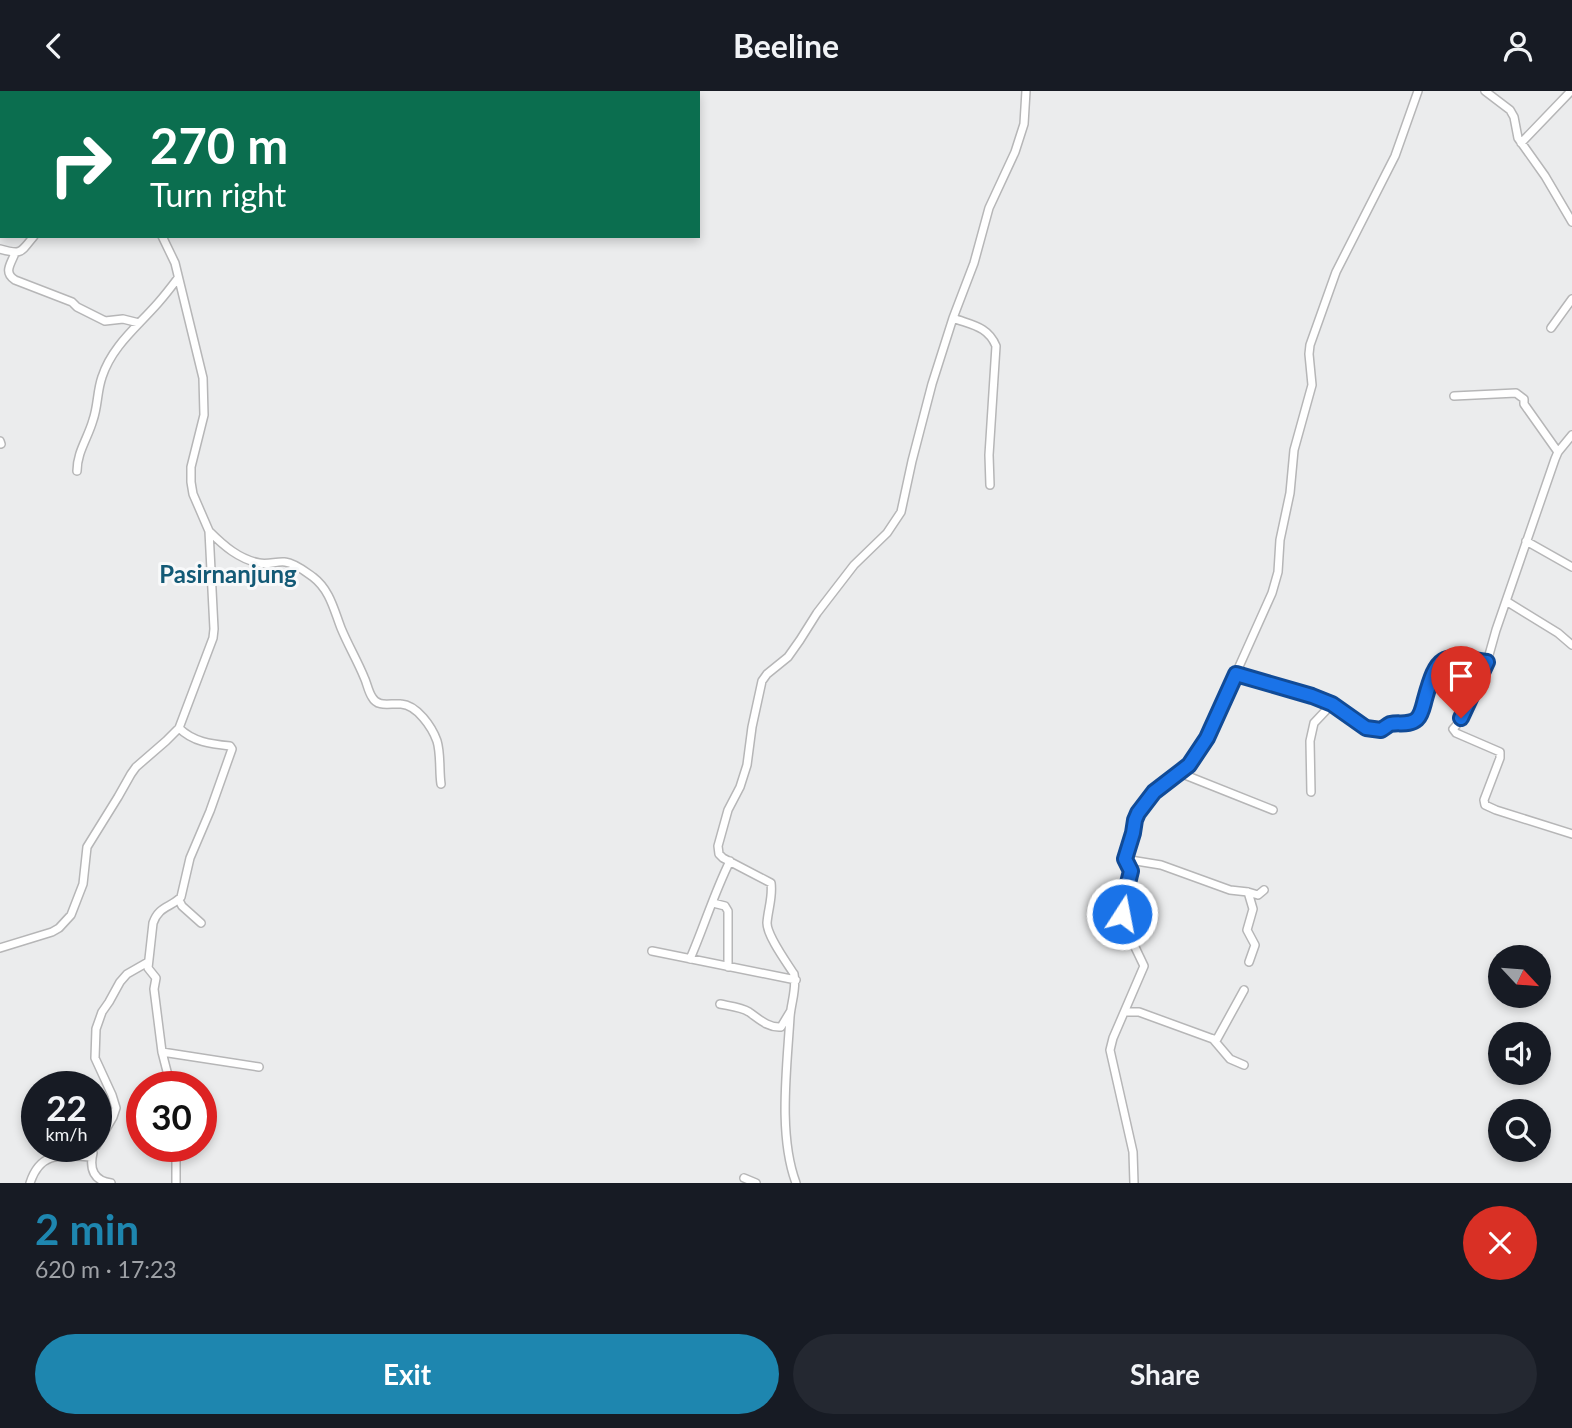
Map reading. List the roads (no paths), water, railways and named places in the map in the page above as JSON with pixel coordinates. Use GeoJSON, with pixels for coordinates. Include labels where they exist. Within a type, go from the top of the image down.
{"type":"FeatureCollection","features":[{"type":"Feature","properties":{"kind":"street"},"geometry":{"type":"LineString","coordinates":[[796,1183],[786,1143],[786,1091],[791,1012],[796,980],[768,929],[771,883],[719,854],[718,846],[728,810],[740,787],[747,765],[762,681],[788,657],[854,565],[887,534],[901,512],[932,384],[974,263],[989,208],[1024,124],[1026,91]]}},
{"type":"Feature","properties":{"kind":"street"},"geometry":{"type":"LineString","coordinates":[[1134,1183],[1133,1152],[1110,1050],[1144,966],[1134,945],[1133,930],[1122,914],[1121,897],[1131,871],[1125,859],[1135,820],[1154,792],[1189,765],[1207,738],[1276,581],[1294,450],[1312,384],[1310,345],[1336,272],[1395,156],[1418,91]]}},
{"type":"Feature","properties":{"kind":"street"},"geometry":{"type":"LineString","coordinates":[[1485,91],[1510,110],[1518,138],[1545,176],[1572,222]]}},
{"type":"Feature","properties":{"kind":"street"},"geometry":{"type":"LineString","coordinates":[[1521,143],[1571,91]]}},
{"type":"Feature","properties":{"kind":"street"},"geometry":{"type":"LineString","coordinates":[[0,249],[15,253],[22,251],[32,238]]}},
{"type":"Feature","properties":{"kind":"street"},"geometry":{"type":"LineString","coordinates":[[0,948],[52,932],[65,922],[77,902],[83,884],[85,854],[90,839],[136,767],[179,728],[213,638],[209,531],[193,494],[191,482],[191,467],[204,415],[203,379],[172,255],[163,238]]}},
{"type":"Feature","properties":{"kind":"street"},"geometry":{"type":"LineString","coordinates":[[15,253],[8,271],[15,280],[72,302],[105,321],[123,319],[139,323]]}},
{"type":"Feature","properties":{"kind":"street"},"geometry":{"type":"LineString","coordinates":[[77,471],[78,456],[94,418],[101,378],[106,366],[120,343],[178,278]]}},
{"type":"Feature","properties":{"kind":"street"},"geometry":{"type":"LineString","coordinates":[[1551,328],[1572,299]]}},
{"type":"Feature","properties":{"kind":"street"},"geometry":{"type":"LineString","coordinates":[[953,319],[987,331],[996,346],[989,455],[990,485]]}},
{"type":"Feature","properties":{"kind":"street"},"geometry":{"type":"LineString","coordinates":[[1454,397],[1516,393],[1524,399],[1524,404],[1558,452]]}},
{"type":"Feature","properties":{"kind":"street"},"geometry":{"type":"LineString","coordinates":[[1572,435],[1558,452],[1487,662],[1461,720],[1453,729],[1456,733],[1500,752],[1484,803],[1488,807],[1572,834]]}},
{"type":"Feature","properties":{"kind":"street"},"geometry":{"type":"LineString","coordinates":[[209,531],[244,559],[266,564],[286,562],[317,579],[331,600],[342,631],[374,700],[383,705],[409,706],[419,714],[431,731],[437,742],[440,784]]}},
{"type":"Feature","properties":{"kind":"street"},"geometry":{"type":"LineString","coordinates":[[1526,541],[1572,567]]}},
{"type":"Feature","properties":{"kind":"street"},"geometry":{"type":"LineString","coordinates":[[1506,601],[1558,633],[1572,645]]}},
{"type":"Feature","properties":{"kind":"street"},"geometry":{"type":"LineString","coordinates":[[1236,674],[1312,696],[1332,704],[1366,728],[1381,730],[1389,725],[1410,723],[1420,715],[1434,671],[1444,659],[1455,657],[1487,662]]}},
{"type":"Feature","properties":{"kind":"street"},"geometry":{"type":"LineString","coordinates":[[1311,793],[1310,741],[1314,723],[1332,704]]}},
{"type":"Feature","properties":{"kind":"street"},"geometry":{"type":"LineString","coordinates":[[167,1071],[162,1052],[156,978],[148,968],[153,923],[162,909],[179,900],[182,894],[190,858],[232,750],[229,745],[192,739],[179,728]]}},
{"type":"Feature","properties":{"kind":"street"},"geometry":{"type":"LineString","coordinates":[[1181,773],[1273,810]]}},
{"type":"Feature","properties":{"kind":"street"},"geometry":{"type":"LineString","coordinates":[[1125,859],[1161,865],[1230,890],[1258,895],[1264,890]]}},
{"type":"Feature","properties":{"kind":"street"},"geometry":{"type":"LineString","coordinates":[[690,959],[730,861]]}},
{"type":"Feature","properties":{"kind":"street"},"geometry":{"type":"LineString","coordinates":[[1248,892],[1253,909],[1247,929],[1255,945],[1249,962]]}},
{"type":"Feature","properties":{"kind":"street"},"geometry":{"type":"LineString","coordinates":[[179,900],[201,923]]}},
{"type":"Feature","properties":{"kind":"street"},"geometry":{"type":"LineString","coordinates":[[713,903],[725,906],[728,911],[728,967]]}},
{"type":"Feature","properties":{"kind":"street"},"geometry":{"type":"LineString","coordinates":[[652,951],[796,980]]}},
{"type":"Feature","properties":{"kind":"street"},"geometry":{"type":"LineString","coordinates":[[101,1071],[95,1058],[96,1029],[102,1012],[127,974],[148,962]]}},
{"type":"Feature","properties":{"kind":"street"},"geometry":{"type":"LineString","coordinates":[[1213,1039],[1219,1036],[1244,990]]}},
{"type":"Feature","properties":{"kind":"street"},"geometry":{"type":"LineString","coordinates":[[720,1004],[751,1013],[755,1019],[776,1028],[781,1027],[791,1012]]}},
{"type":"Feature","properties":{"kind":"street"},"geometry":{"type":"LineString","coordinates":[[1126,1012],[1139,1012],[1213,1039],[1230,1059],[1244,1065]]}},
{"type":"Feature","properties":{"kind":"street"},"geometry":{"type":"LineString","coordinates":[[162,1052],[259,1067]]}},
{"type":"Feature","properties":{"kind":"street"},"geometry":{"type":"LineString","coordinates":[[112,1095],[116,1108],[112,1119]]}},
{"type":"Feature","properties":{"kind":"street"},"geometry":{"type":"LineString","coordinates":[[30,1183],[44,1162]]}},
{"type":"Feature","properties":{"kind":"street"},"geometry":{"type":"LineString","coordinates":[[92,1162],[96,1177],[111,1183]]}},
{"type":"Feature","properties":{"kind":"street"},"geometry":{"type":"LineString","coordinates":[[176,1162],[176,1183]]}},
{"type":"Feature","properties":{"kind":"street"},"geometry":{"type":"LineString","coordinates":[[744,1178],[755,1183]]}},
{"type":"Feature","properties":{"kind":"district","name":"Pasirnanjung"},"geometry":{"type":"Point","coordinates":[228,575]}}]}
